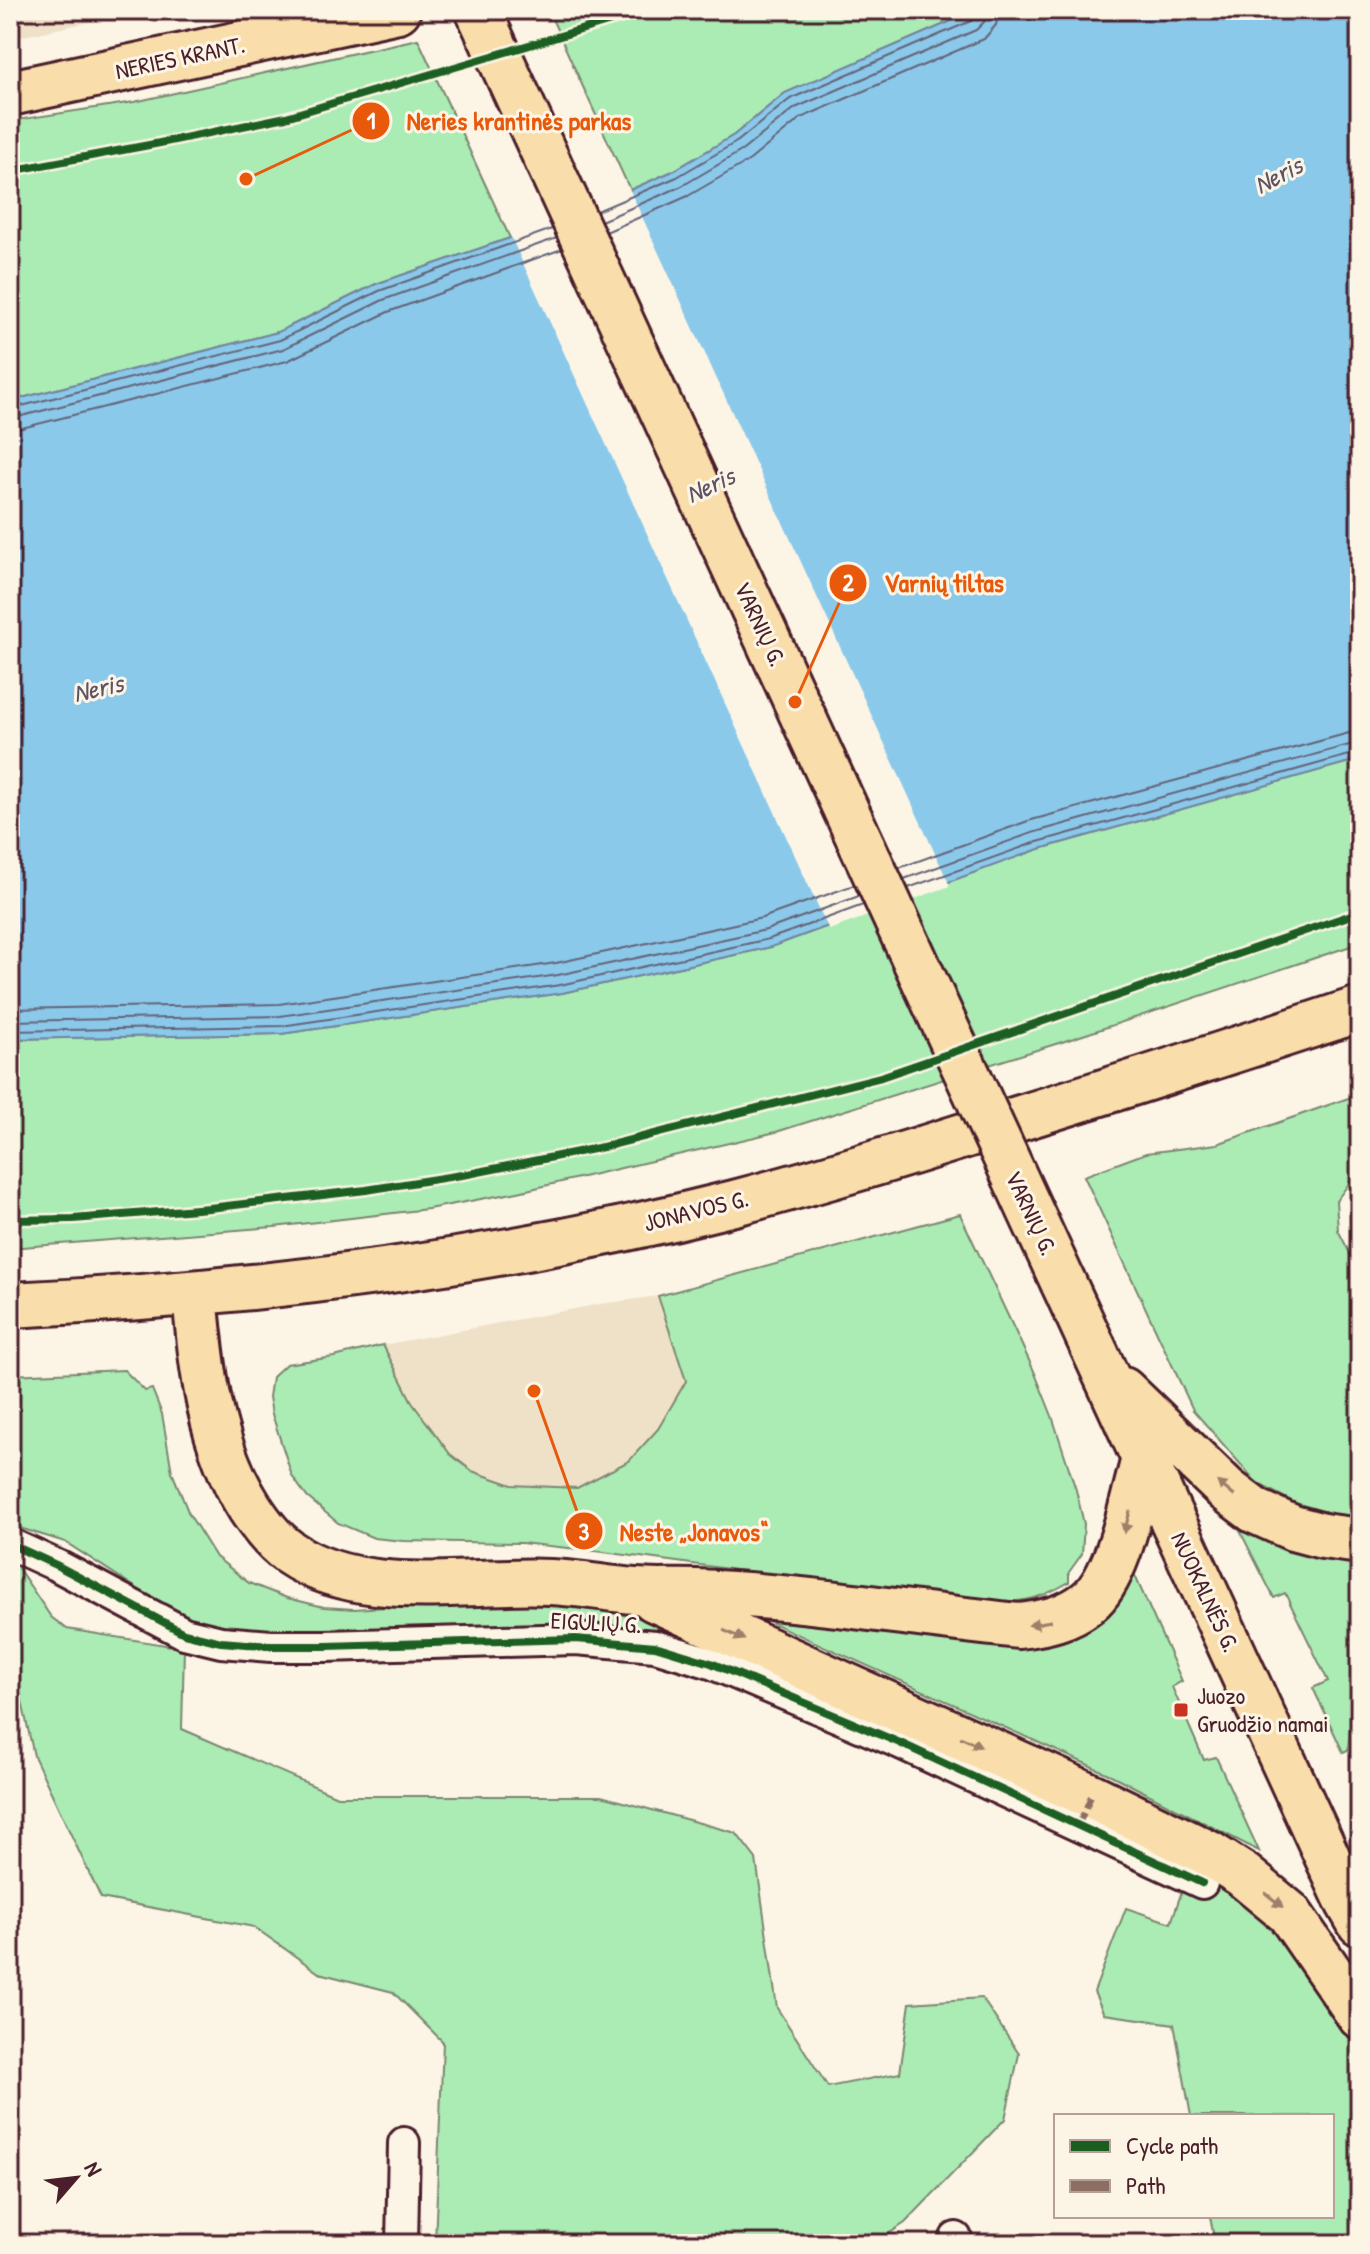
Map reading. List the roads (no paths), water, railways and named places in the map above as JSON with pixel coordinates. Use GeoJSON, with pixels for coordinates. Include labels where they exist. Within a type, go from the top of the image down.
{"type":"FeatureCollection","features":[{"type":"Feature","properties":{"kind":"main road","name":"NERIES KRANT."},"geometry":{"type":"LineString","coordinates":[[10,93],[398,10]]}},
{"type":"Feature","properties":{"kind":"main road","name":"VARNIŲ G."},"geometry":{"type":"LineString","coordinates":[[478,10],[1063,1282]]}},
{"type":"Feature","properties":{"kind":"main road","name":"JONAVOS G."},"geometry":{"type":"LineString","coordinates":[[10,1305],[195,1295],[422,1266],[635,1226],[850,1171],[1360,1009]]}},
{"type":"Feature","properties":{"kind":"main road","name":"NUOKALNĖS G."},"geometry":{"type":"LineString","coordinates":[[1063,1282],[1356,1922]]}},
{"type":"Feature","properties":{"kind":"main road"},"geometry":{"type":"LineString","coordinates":[[195,1295],[202,1371],[222,1454],[240,1491],[262,1526],[289,1552],[322,1570],[359,1579],[396,1583],[551,1582],[637,1591],[711,1593],[1019,1626],[1049,1622],[1091,1600],[1105,1584],[1121,1542],[1144,1459]]}},
{"type":"Feature","properties":{"kind":"main road"},"geometry":{"type":"LineString","coordinates":[[1103,1372],[1227,1490],[1255,1511],[1308,1532],[1360,1541]]}},
{"type":"Feature","properties":{"kind":"main road"},"geometry":{"type":"LineString","coordinates":[[637,1591],[1085,1810],[1210,1854],[1289,1913],[1360,2016]]}},
{"type":"Feature","properties":{"kind":"street","name":"EIGULIŲ G."},"geometry":{"type":"LineString","coordinates":[[10,1544],[184,1633],[221,1642],[326,1646],[576,1639],[655,1646],[711,1663],[900,1743],[1085,1810],[1202,1883]]}},
{"type":"Feature","properties":{"kind":"street"},"geometry":{"type":"LineString","coordinates":[[402,2244],[404,2143]]}},
{"type":"Feature","properties":{"kind":"water","name":"Neris"},"geometry":{"type":"Polygon","coordinates":[[[977,10],[1360,10],[1360,759],[1036,850],[771,947],[562,993],[281,1034],[10,1039],[10,401],[278,332],[376,284],[510,238],[630,190],[673,171],[734,135],[785,93],[977,10]]]}},
{"type":"Feature","properties":{"kind":"place","name":"Neries krantinės parkas"},"geometry":{"type":"Point","coordinates":[246,179]}},
{"type":"Feature","properties":{"kind":"place","name":"Varnių tiltas"},"geometry":{"type":"Point","coordinates":[795,702]}},
{"type":"Feature","properties":{"kind":"place","name":"Neste „Jonavos“"},"geometry":{"type":"Point","coordinates":[534,1391]}},
{"type":"Feature","properties":{"kind":"place","name":"Juozo Gruodžio namai"},"geometry":{"type":"Point","coordinates":[1181,1710]}}]}
